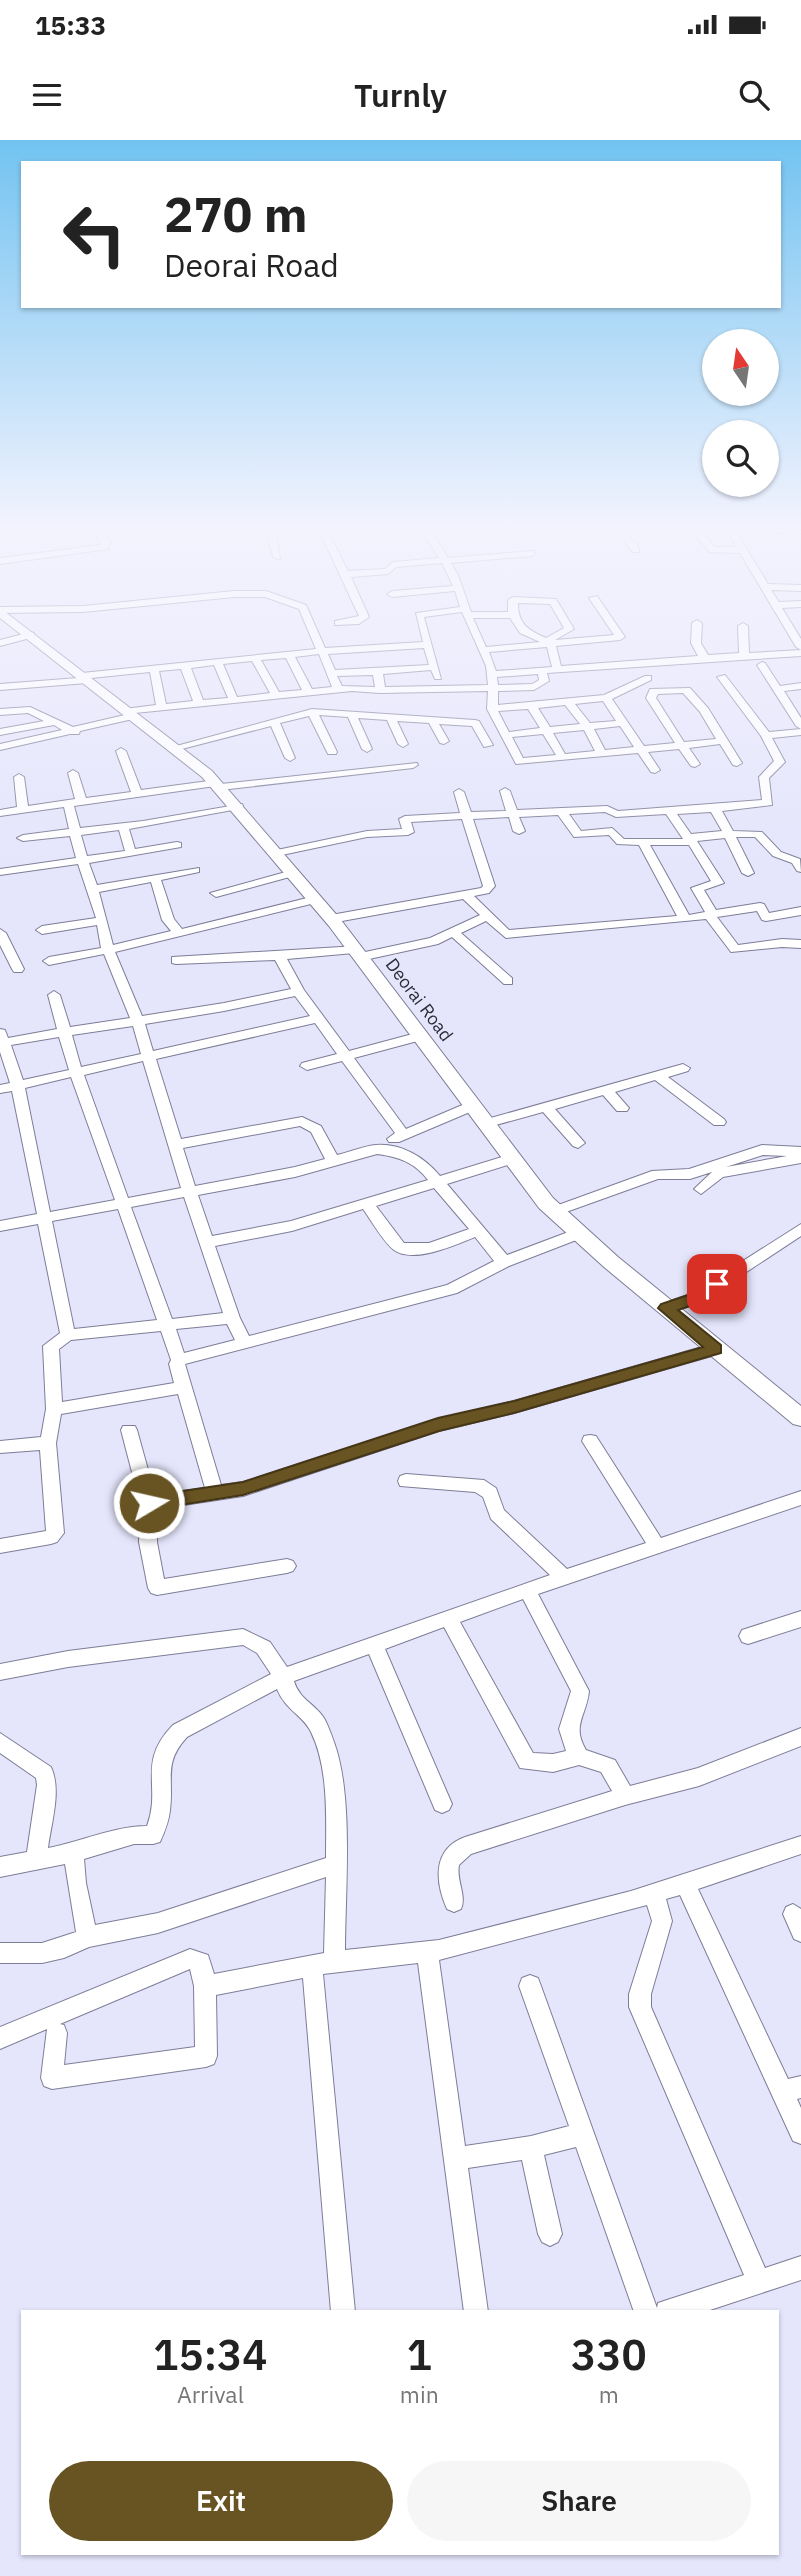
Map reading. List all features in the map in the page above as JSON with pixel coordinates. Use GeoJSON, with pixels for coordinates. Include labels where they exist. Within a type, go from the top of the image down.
{"type":"FeatureCollection","features":[{"type":"Feature","properties":{"kind":"street","name":"Deorai Road"},"geometry":{"type":"LineString","coordinates":[[42,644],[174,748],[218,785],[238,806],[331,919],[485,1124],[555,1211],[666,1308],[801,1418]]}},
{"type":"Feature","properties":{"kind":"street"},"geometry":{"type":"LineString","coordinates":[[319,644],[338,689]]}},
{"type":"Feature","properties":{"kind":"street"},"geometry":{"type":"LineString","coordinates":[[480,644],[492,674],[492,709],[520,762],[723,741]]}},
{"type":"Feature","properties":{"kind":"street"},"geometry":{"type":"LineString","coordinates":[[483,650],[535,644]]}},
{"type":"Feature","properties":{"kind":"street"},"geometry":{"type":"LineString","coordinates":[[549,644],[557,669]]}},
{"type":"Feature","properties":{"kind":"street"},"geometry":{"type":"LineString","coordinates":[[695,644],[698,652],[706,658]]}},
{"type":"Feature","properties":{"kind":"street"},"geometry":{"type":"LineString","coordinates":[[744,644],[744,655]]}},
{"type":"Feature","properties":{"kind":"street"},"geometry":{"type":"LineString","coordinates":[[0,687],[289,654],[428,645],[442,689]]}},
{"type":"Feature","properties":{"kind":"street"},"geometry":{"type":"LineString","coordinates":[[492,674],[801,653]]}},
{"type":"Feature","properties":{"kind":"street"},"geometry":{"type":"LineString","coordinates":[[289,654],[309,694]]}},
{"type":"Feature","properties":{"kind":"street"},"geometry":{"type":"LineString","coordinates":[[254,658],[276,697]]}},
{"type":"Feature","properties":{"kind":"street"},"geometry":{"type":"LineString","coordinates":[[217,662],[234,701]]}},
{"type":"Feature","properties":{"kind":"street"},"geometry":{"type":"LineString","coordinates":[[185,665],[199,704]]}},
{"type":"Feature","properties":{"kind":"street"},"geometry":{"type":"LineString","coordinates":[[640,665],[654,691],[651,698],[695,764]]}},
{"type":"Feature","properties":{"kind":"street"},"geometry":{"type":"LineString","coordinates":[[640,665],[677,688],[686,690],[704,710],[737,763]]}},
{"type":"Feature","properties":{"kind":"street"},"geometry":{"type":"LineString","coordinates":[[762,665],[801,726]]}},
{"type":"Feature","properties":{"kind":"street"},"geometry":{"type":"LineString","coordinates":[[333,673],[435,667]]}},
{"type":"Feature","properties":{"kind":"street"},"geometry":{"type":"LineString","coordinates":[[154,669],[162,708]]}},
{"type":"Feature","properties":{"kind":"street"},"geometry":{"type":"LineString","coordinates":[[0,747],[75,732],[130,714],[162,708],[338,689],[542,685],[542,671]]}},
{"type":"Feature","properties":{"kind":"street"},"geometry":{"type":"LineString","coordinates":[[378,672],[380,690]]}},
{"type":"Feature","properties":{"kind":"street"},"geometry":{"type":"LineString","coordinates":[[277,853],[367,834],[408,832],[405,819],[607,809],[616,814],[768,803],[764,777],[780,762],[766,735],[722,677]]}},
{"type":"Feature","properties":{"kind":"street"},"geometry":{"type":"LineString","coordinates":[[492,709],[606,698],[648,678]]}},
{"type":"Feature","properties":{"kind":"street"},"geometry":{"type":"LineString","coordinates":[[776,689],[801,686]]}},
{"type":"Feature","properties":{"kind":"street"},"geometry":{"type":"LineString","coordinates":[[654,691],[677,688]]}},
{"type":"Feature","properties":{"kind":"street"},"geometry":{"type":"LineString","coordinates":[[606,698],[655,770]]}},
{"type":"Feature","properties":{"kind":"street"},"geometry":{"type":"LineString","coordinates":[[567,701],[588,727],[602,753]]}},
{"type":"Feature","properties":{"kind":"street"},"geometry":{"type":"LineString","coordinates":[[531,705],[562,758]]}},
{"type":"Feature","properties":{"kind":"street"},"geometry":{"type":"LineString","coordinates":[[0,712],[30,710],[75,732]]}},
{"type":"Feature","properties":{"kind":"street"},"geometry":{"type":"LineString","coordinates":[[312,712],[332,752]]}},
{"type":"Feature","properties":{"kind":"street"},"geometry":{"type":"LineString","coordinates":[[174,748],[312,712],[475,723],[488,745]]}},
{"type":"Feature","properties":{"kind":"street"},"geometry":{"type":"LineString","coordinates":[[352,715],[367,749]]}},
{"type":"Feature","properties":{"kind":"street"},"geometry":{"type":"LineString","coordinates":[[391,718],[403,744]]}},
{"type":"Feature","properties":{"kind":"street"},"geometry":{"type":"LineString","coordinates":[[735,720],[754,719]]}},
{"type":"Feature","properties":{"kind":"street"},"geometry":{"type":"LineString","coordinates":[[432,720],[444,741]]}},
{"type":"Feature","properties":{"kind":"street"},"geometry":{"type":"LineString","coordinates":[[0,732],[56,722]]}},
{"type":"Feature","properties":{"kind":"street"},"geometry":{"type":"LineString","coordinates":[[274,722],[290,758]]}},
{"type":"Feature","properties":{"kind":"street"},"geometry":{"type":"LineString","coordinates":[[506,735],[623,723]]}},
{"type":"Feature","properties":{"kind":"street"},"geometry":{"type":"LineString","coordinates":[[766,735],[801,732]]}},
{"type":"Feature","properties":{"kind":"street"},"geometry":{"type":"LineString","coordinates":[[121,751],[137,794]]}},
{"type":"Feature","properties":{"kind":"street"},"geometry":{"type":"LineString","coordinates":[[0,813],[137,794],[413,765]]}},
{"type":"Feature","properties":{"kind":"street"},"geometry":{"type":"LineString","coordinates":[[73,773],[76,831],[82,860],[94,889],[108,950],[138,1022],[189,1191],[232,1318],[246,1343]]}},
{"type":"Feature","properties":{"kind":"street"},"geometry":{"type":"LineString","coordinates":[[19,778],[23,809]]}},
{"type":"Feature","properties":{"kind":"street"},"geometry":{"type":"LineString","coordinates":[[505,791],[519,831]]}},
{"type":"Feature","properties":{"kind":"street"},"geometry":{"type":"LineString","coordinates":[[331,919],[478,895],[489,886],[459,792]]}},
{"type":"Feature","properties":{"kind":"street"},"geometry":{"type":"LineString","coordinates":[[23,838],[123,826],[238,806]]}},
{"type":"Feature","properties":{"kind":"street"},"geometry":{"type":"LineString","coordinates":[[715,808],[748,873]]}},
{"type":"Feature","properties":{"kind":"street"},"geometry":{"type":"LineString","coordinates":[[668,809],[718,883],[697,888],[710,914],[735,949],[782,943],[801,944]]}},
{"type":"Feature","properties":{"kind":"street"},"geometry":{"type":"LineString","coordinates":[[562,812],[576,834],[612,831],[621,842],[758,834],[777,854],[796,861],[801,869]]}},
{"type":"Feature","properties":{"kind":"street"},"geometry":{"type":"LineString","coordinates":[[123,826],[131,853]]}},
{"type":"Feature","properties":{"kind":"street"},"geometry":{"type":"LineString","coordinates":[[642,841],[685,919]]}},
{"type":"Feature","properties":{"kind":"street"},"geometry":{"type":"LineString","coordinates":[[0,872],[177,845]]}},
{"type":"Feature","properties":{"kind":"street"},"geometry":{"type":"LineString","coordinates":[[94,889],[195,870]]}},
{"type":"Feature","properties":{"kind":"street"},"geometry":{"type":"LineString","coordinates":[[216,893],[293,873]]}},
{"type":"Feature","properties":{"kind":"street"},"geometry":{"type":"LineString","coordinates":[[155,878],[168,920],[177,932]]}},
{"type":"Feature","properties":{"kind":"street"},"geometry":{"type":"LineString","coordinates":[[467,896],[506,934],[685,919],[760,907],[766,917],[801,912]]}},
{"type":"Feature","properties":{"kind":"street"},"geometry":{"type":"LineString","coordinates":[[49,961],[108,950],[315,900]]}},
{"type":"Feature","properties":{"kind":"street"},"geometry":{"type":"LineString","coordinates":[[176,960],[357,953],[434,941],[488,916]]}},
{"type":"Feature","properties":{"kind":"street"},"geometry":{"type":"LineString","coordinates":[[41,930],[102,921]]}},
{"type":"Feature","properties":{"kind":"street"},"geometry":{"type":"LineString","coordinates":[[0,933],[18,968]]}},
{"type":"Feature","properties":{"kind":"street"},"geometry":{"type":"LineString","coordinates":[[454,933],[508,981]]}},
{"type":"Feature","properties":{"kind":"street"},"geometry":{"type":"LineString","coordinates":[[279,956],[298,991],[403,1134]]}},
{"type":"Feature","properties":{"kind":"street"},"geometry":{"type":"LineString","coordinates":[[68,1335],[18,1086],[1,1039],[235,1008],[298,991]]}},
{"type":"Feature","properties":{"kind":"street"},"geometry":{"type":"LineString","coordinates":[[54,995],[76,1072],[179,1360],[184,1387],[215,1493]]}},
{"type":"Feature","properties":{"kind":"street"},"geometry":{"type":"LineString","coordinates":[[0,1089],[320,1018]]}},
{"type":"Feature","properties":{"kind":"street"},"geometry":{"type":"LineString","coordinates":[[307,1066],[420,1036]]}},
{"type":"Feature","properties":{"kind":"street"},"geometry":{"type":"LineString","coordinates":[[485,1124],[683,1068]]}},
{"type":"Feature","properties":{"kind":"street"},"geometry":{"type":"LineString","coordinates":[[657,1075],[719,1122]]}},
{"type":"Feature","properties":{"kind":"street"},"geometry":{"type":"LineString","coordinates":[[606,1090],[622,1108]]}},
{"type":"Feature","properties":{"kind":"street"},"geometry":{"type":"LineString","coordinates":[[0,1226],[295,1172],[377,1149],[403,1134],[472,1106]]}},
{"type":"Feature","properties":{"kind":"street"},"geometry":{"type":"LineString","coordinates":[[546,1107],[578,1143]]}},
{"type":"Feature","properties":{"kind":"street"},"geometry":{"type":"LineString","coordinates":[[175,1145],[302,1121],[316,1129],[334,1162]]}},
{"type":"Feature","properties":{"kind":"street"},"geometry":{"type":"LineString","coordinates":[[377,1149],[400,1153],[422,1163],[504,1262]]}},
{"type":"Feature","properties":{"kind":"street"},"geometry":{"type":"LineString","coordinates":[[555,1211],[657,1174],[690,1174],[762,1150],[801,1152]]}},
{"type":"Feature","properties":{"kind":"street"},"geometry":{"type":"LineString","coordinates":[[701,1189],[719,1173],[801,1158]]}},
{"type":"Feature","properties":{"kind":"street"},"geometry":{"type":"LineString","coordinates":[[208,1242],[292,1226],[512,1159]]}},
{"type":"Feature","properties":{"kind":"street"},"geometry":{"type":"LineString","coordinates":[[366,1203],[399,1247],[408,1251],[422,1250],[478,1231]]}},
{"type":"Feature","properties":{"kind":"street"},"geometry":{"type":"LineString","coordinates":[[666,1308],[696,1298],[801,1229]]}},
{"type":"Feature","properties":{"kind":"street"},"geometry":{"type":"LineString","coordinates":[[179,1360],[452,1289],[504,1262],[579,1233]]}},
{"type":"Feature","properties":{"kind":"street"},"geometry":{"type":"LineString","coordinates":[[0,1546],[51,1537],[55,1533],[48,1443],[54,1409],[51,1346],[68,1335],[166,1327],[232,1318]]}},
{"type":"Feature","properties":{"kind":"street"},"geometry":{"type":"LineString","coordinates":[[149,1503],[243,1489],[438,1424],[514,1407],[716,1349]]}},
{"type":"Feature","properties":{"kind":"street"},"geometry":{"type":"LineString","coordinates":[[54,1409],[184,1387]]}},
{"type":"Feature","properties":{"kind":"street"},"geometry":{"type":"LineString","coordinates":[[129,1430],[149,1503],[148,1542],[157,1588],[287,1566]]}},
{"type":"Feature","properties":{"kind":"street"},"geometry":{"type":"LineString","coordinates":[[590,1441],[657,1546]]}},
{"type":"Feature","properties":{"kind":"street"},"geometry":{"type":"LineString","coordinates":[[0,1447],[48,1443]]}},
{"type":"Feature","properties":{"kind":"street"},"geometry":{"type":"LineString","coordinates":[[406,1482],[478,1485],[490,1493],[497,1514],[564,1577]]}},
{"type":"Feature","properties":{"kind":"street"},"geometry":{"type":"LineString","coordinates":[[0,1867],[74,1853],[134,1835],[153,1835],[163,1811],[159,1760],[167,1741],[180,1731],[283,1677],[564,1577],[801,1499]]}},
{"type":"Feature","properties":{"kind":"street"},"geometry":{"type":"LineString","coordinates":[[528,1591],[580,1691],[580,1703],[573,1716],[569,1735],[579,1756]]}},
{"type":"Feature","properties":{"kind":"street"},"geometry":{"type":"LineString","coordinates":[[449,1619],[523,1758],[531,1764],[568,1761],[579,1756],[608,1766],[625,1796]]}},
{"type":"Feature","properties":{"kind":"street"},"geometry":{"type":"LineString","coordinates":[[748,1636],[801,1619]]}},
{"type":"Feature","properties":{"kind":"street"},"geometry":{"type":"LineString","coordinates":[[0,1672],[108,1653],[243,1637],[257,1641],[269,1650],[291,1698],[317,1724],[331,1768],[332,1805],[337,1829],[323,1964],[342,2310]]}},
{"type":"Feature","properties":{"kind":"street"},"geometry":{"type":"LineString","coordinates":[[374,1645],[442,1804]]}},
{"type":"Feature","properties":{"kind":"street"},"geometry":{"type":"LineString","coordinates":[[454,1902],[446,1878],[446,1869],[455,1852],[465,1846],[625,1796],[699,1777],[801,1737]]}},
{"type":"Feature","properties":{"kind":"street"},"geometry":{"type":"LineString","coordinates":[[0,1742],[44,1773],[47,1785],[36,1860]]}},
{"type":"Feature","properties":{"kind":"street"},"geometry":{"type":"LineString","coordinates":[[205,1986],[323,1964],[427,1952],[654,1893],[801,1845]]}},
{"type":"Feature","properties":{"kind":"street"},"geometry":{"type":"LineString","coordinates":[[74,1853],[76,1883],[86,1937]]}},
{"type":"Feature","properties":{"kind":"street"},"geometry":{"type":"LineString","coordinates":[[0,1953],[42,1953],[64,1948],[86,1937],[158,1923],[333,1866]]}},
{"type":"Feature","properties":{"kind":"street"},"geometry":{"type":"LineString","coordinates":[[685,1884],[791,2090],[801,2133]]}},
{"type":"Feature","properties":{"kind":"street"},"geometry":{"type":"LineString","coordinates":[[654,1893],[662,1921],[640,1994],[640,2007],[760,2282]]}},
{"type":"Feature","properties":{"kind":"street"},"geometry":{"type":"LineString","coordinates":[[427,1952],[475,2310]]}},
{"type":"Feature","properties":{"kind":"street"},"geometry":{"type":"LineString","coordinates":[[0,2038],[190,1959],[201,1962],[205,1986],[206,2056],[52,2078],[56,2032]]}},
{"type":"Feature","properties":{"kind":"street"},"geometry":{"type":"LineString","coordinates":[[530,1986],[645,2310]]}},
{"type":"Feature","properties":{"kind":"street"},"geometry":{"type":"LineString","coordinates":[[455,2159],[531,2147],[582,2133]]}},
{"type":"Feature","properties":{"kind":"street"},"geometry":{"type":"LineString","coordinates":[[531,2147],[550,2234]]}},
{"type":"Feature","properties":{"kind":"street"},"geometry":{"type":"LineString","coordinates":[[673,2310],[801,2268]]}},
{"type":"Feature","properties":{"kind":"route"},"geometry":{"type":"LineString","coordinates":[[149,1503],[243,1489],[438,1424],[514,1407],[716,1349],[666,1308],[696,1298],[717,1284]]}}]}
